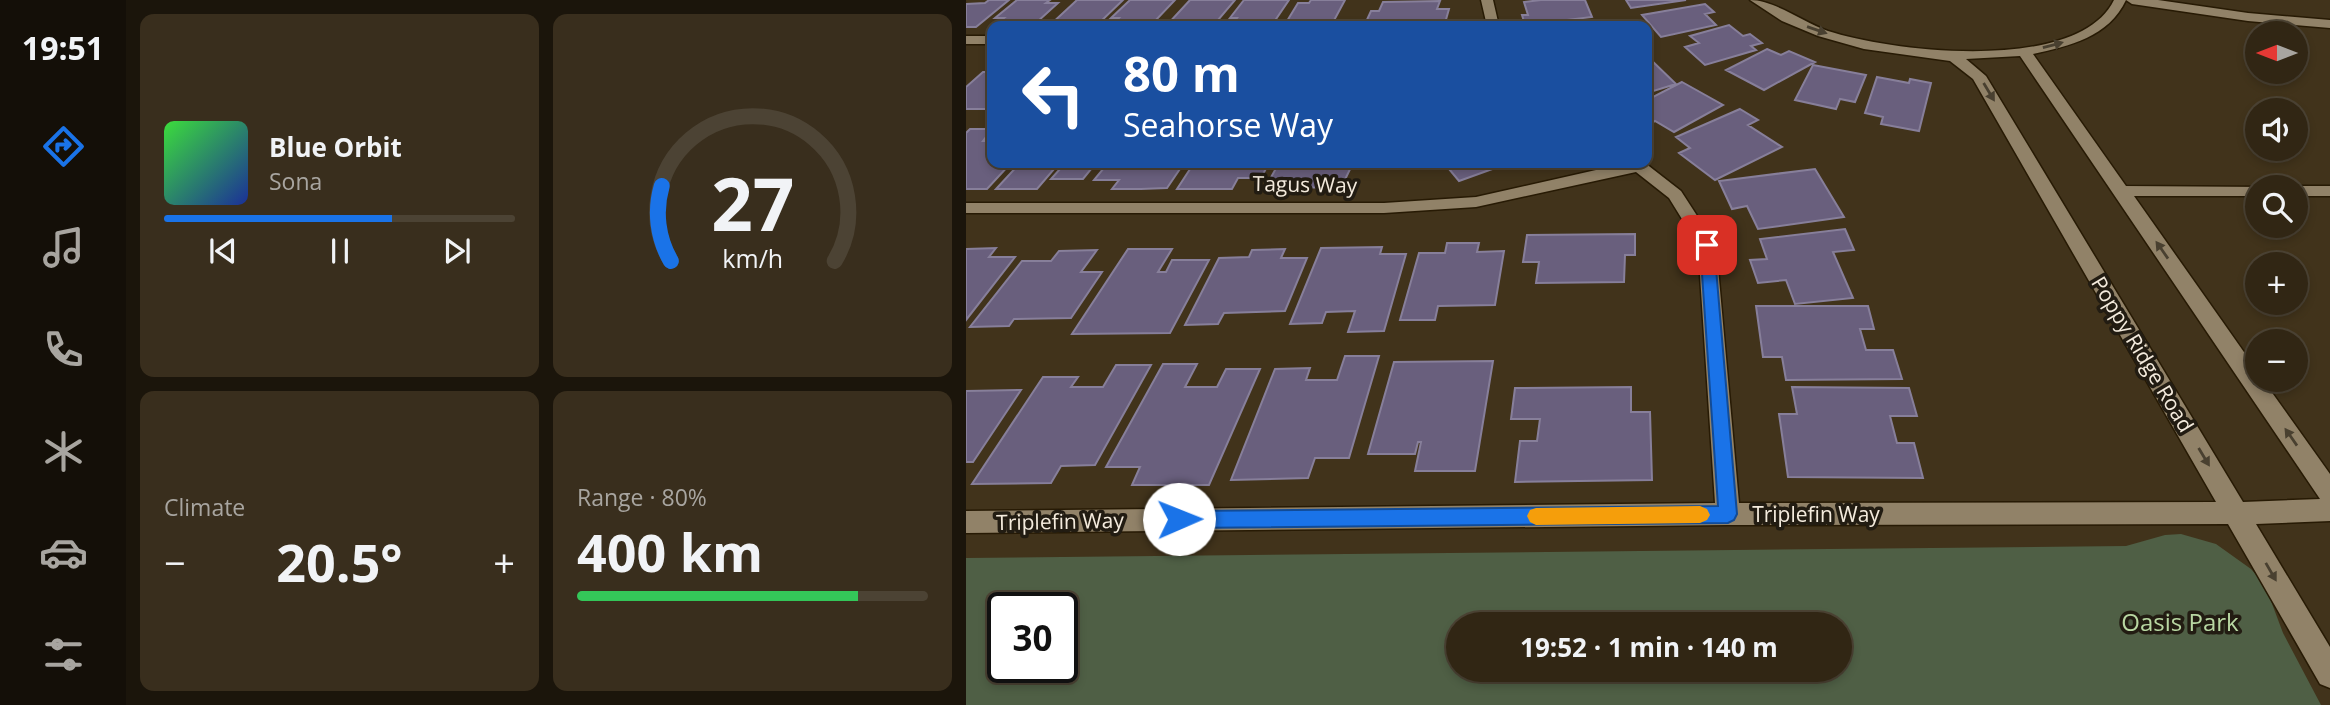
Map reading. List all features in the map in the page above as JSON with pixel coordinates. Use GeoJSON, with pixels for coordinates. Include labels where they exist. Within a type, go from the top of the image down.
{"type":"FeatureCollection","features":[{"type":"Feature","properties":{"kind":"street"},"geometry":{"type":"LineString","coordinates":[[1487,0],[1492,21]]}},
{"type":"Feature","properties":{"kind":"street","name":"Poppy Ridge Road"},"geometry":{"type":"LineString","coordinates":[[1756,0],[1788,19],[1825,33],[1867,45],[1955,58],[1979,76],[2330,674]]}},
{"type":"Feature","properties":{"kind":"street","name":"Poppy Ridge Road"},"geometry":{"type":"LineString","coordinates":[[1937,54],[1998,55],[2051,47],[2091,33],[2115,13],[2120,0]]}},
{"type":"Feature","properties":{"kind":"street"},"geometry":{"type":"LineString","coordinates":[[2132,0],[2248,17],[2330,24]]}},
{"type":"Feature","properties":{"kind":"street"},"geometry":{"type":"LineString","coordinates":[[966,40],[987,40]]}},
{"type":"Feature","properties":{"kind":"street"},"geometry":{"type":"LineString","coordinates":[[2024,51],[2330,494]]}},
{"type":"Feature","properties":{"kind":"street","name":"Tagus Way"},"geometry":{"type":"LineString","coordinates":[[966,208],[1384,208],[1476,202],[1620,168]]}},
{"type":"Feature","properties":{"kind":"street"},"geometry":{"type":"LineString","coordinates":[[1642,168],[1675,195],[1707,245],[1728,514]]}},
{"type":"Feature","properties":{"kind":"street"},"geometry":{"type":"LineString","coordinates":[[2121,191],[2245,191]]}},
{"type":"Feature","properties":{"kind":"street"},"geometry":{"type":"LineString","coordinates":[[2308,191],[2330,191]]}},
{"type":"Feature","properties":{"kind":"street","name":"Triplefin Way"},"geometry":{"type":"LineString","coordinates":[[966,522],[1728,514],[2237,513],[2330,510]]}},
{"type":"Feature","properties":{"kind":"green space","name":"Oasis Park"},"geometry":{"type":"Polygon","coordinates":[[[2181,534],[2216,544],[2251,569],[2265,585],[2283,633],[2321,705],[966,705],[966,558],[2126,546],[2165,535],[2181,534]]]}},
{"type":"Feature","properties":{"kind":"building"},"geometry":{"type":"Polygon","coordinates":[[[989,0],[1009,0],[976,27],[966,27],[966,4],[985,3],[989,0]]]}},
{"type":"Feature","properties":{"kind":"building"},"geometry":{"type":"Polygon","coordinates":[[[1017,0],[1050,0],[1046,3],[1058,3],[1038,21],[1000,21],[1004,18],[995,18],[1017,0]]]}},
{"type":"Feature","properties":{"kind":"building"},"geometry":{"type":"Polygon","coordinates":[[[1077,0],[1123,0],[1101,21],[1054,21],[1077,0]]]}},
{"type":"Feature","properties":{"kind":"building"},"geometry":{"type":"Polygon","coordinates":[[[1130,0],[1175,0],[1155,21],[1116,21],[1119,18],[1111,18],[1130,0]]]}},
{"type":"Feature","properties":{"kind":"building"},"geometry":{"type":"Polygon","coordinates":[[[1190,0],[1235,0],[1217,21],[1171,21],[1190,0]]]}},
{"type":"Feature","properties":{"kind":"building"},"geometry":{"type":"Polygon","coordinates":[[[1244,0],[1289,0],[1275,21],[1235,21],[1237,18],[1230,18],[1244,0]]]}},
{"type":"Feature","properties":{"kind":"building"},"geometry":{"type":"Polygon","coordinates":[[[1311,0],[1345,0],[1334,21],[1287,21],[1298,3],[1309,3],[1311,0]]]}},
{"type":"Feature","properties":{"kind":"building"},"geometry":{"type":"Polygon","coordinates":[[[1585,0],[1592,17],[1524,21],[1522,15],[1528,15],[1524,2],[1585,0]]]}},
{"type":"Feature","properties":{"kind":"building"},"geometry":{"type":"Polygon","coordinates":[[[1626,0],[1686,0],[1631,8],[1626,0]]]}},
{"type":"Feature","properties":{"kind":"building"},"geometry":{"type":"Polygon","coordinates":[[[1440,1],[1437,9],[1449,9],[1446,21],[1366,21],[1371,11],[1379,11],[1383,2],[1440,1]]]}},
{"type":"Feature","properties":{"kind":"building"},"geometry":{"type":"Polygon","coordinates":[[[1705,4],[1714,12],[1705,14],[1716,25],[1661,37],[1652,27],[1652,21],[1647,21],[1642,15],[1705,4]]]}},
{"type":"Feature","properties":{"kind":"building"},"geometry":{"type":"Polygon","coordinates":[[[1729,25],[1743,36],[1750,34],[1762,43],[1751,46],[1756,50],[1705,65],[1685,47],[1699,43],[1690,36],[1729,25]]]}},
{"type":"Feature","properties":{"kind":"building"},"geometry":{"type":"Polygon","coordinates":[[[1767,49],[1781,55],[1789,51],[1815,62],[1764,90],[1726,70],[1767,49]]]}},
{"type":"Feature","properties":{"kind":"building"},"geometry":{"type":"Polygon","coordinates":[[[1652,61],[1676,84],[1652,91],[1652,61]]]}},
{"type":"Feature","properties":{"kind":"building"},"geometry":{"type":"Polygon","coordinates":[[[1813,65],[1866,75],[1855,102],[1840,99],[1836,109],[1795,100],[1813,65]]]}},
{"type":"Feature","properties":{"kind":"building"},"geometry":{"type":"Polygon","coordinates":[[[983,72],[987,72],[987,109],[966,109],[966,87],[983,72]]]}},
{"type":"Feature","properties":{"kind":"building"},"geometry":{"type":"Polygon","coordinates":[[[1877,77],[1909,83],[1910,79],[1931,83],[1919,131],[1881,124],[1883,117],[1865,113],[1877,77]]]}},
{"type":"Feature","properties":{"kind":"building"},"geometry":{"type":"Polygon","coordinates":[[[1682,82],[1723,105],[1674,132],[1655,121],[1652,122],[1652,97],[1682,82]]]}},
{"type":"Feature","properties":{"kind":"building"},"geometry":{"type":"Polygon","coordinates":[[[1740,109],[1758,120],[1748,125],[1782,147],[1715,180],[1679,153],[1690,148],[1676,137],[1740,109]]]}},
{"type":"Feature","properties":{"kind":"building"},"geometry":{"type":"Polygon","coordinates":[[[970,129],[987,129],[987,136],[983,141],[987,141],[987,168],[1006,168],[987,189],[966,189],[966,133],[970,129]]]}},
{"type":"Feature","properties":{"kind":"building"},"geometry":{"type":"Polygon","coordinates":[[[1015,168],[1092,168],[1083,179],[1051,179],[1060,169],[1054,169],[1037,189],[996,189],[1015,168]]]}},
{"type":"Feature","properties":{"kind":"building"},"geometry":{"type":"Polygon","coordinates":[[[1104,168],[1181,168],[1167,188],[1112,189],[1119,180],[1094,180],[1104,168]]]}},
{"type":"Feature","properties":{"kind":"building"},"geometry":{"type":"Polygon","coordinates":[[[1191,168],[1266,168],[1261,178],[1238,178],[1232,189],[1177,189],[1191,168]]]}},
{"type":"Feature","properties":{"kind":"building"},"geometry":{"type":"Polygon","coordinates":[[[1276,168],[1351,168],[1341,188],[1290,187],[1294,179],[1270,179],[1276,168]]]}},
{"type":"Feature","properties":{"kind":"building"},"geometry":{"type":"Polygon","coordinates":[[[1448,168],[1495,168],[1459,181],[1448,168]]]}},
{"type":"Feature","properties":{"kind":"building"},"geometry":{"type":"Polygon","coordinates":[[[1815,169],[1844,217],[1758,229],[1747,206],[1732,209],[1719,181],[1815,169]]]}},
{"type":"Feature","properties":{"kind":"building"},"geometry":{"type":"Polygon","coordinates":[[[1845,229],[1854,250],[1833,252],[1853,298],[1795,304],[1786,280],[1758,283],[1750,260],[1767,259],[1760,239],[1845,229]]]}},
{"type":"Feature","properties":{"kind":"building"},"geometry":{"type":"Polygon","coordinates":[[[1635,234],[1635,255],[1625,255],[1624,282],[1536,283],[1539,262],[1523,262],[1527,235],[1635,234]]]}},
{"type":"Feature","properties":{"kind":"building"},"geometry":{"type":"Polygon","coordinates":[[[1447,243],[1479,243],[1477,252],[1504,251],[1495,305],[1438,306],[1435,320],[1400,320],[1419,253],[1445,253],[1447,243]]]}},
{"type":"Feature","properties":{"kind":"building"},"geometry":{"type":"Polygon","coordinates":[[[1382,247],[1380,254],[1406,254],[1384,331],[1348,332],[1355,311],[1326,312],[1322,323],[1290,324],[1321,248],[1382,247]]]}},
{"type":"Feature","properties":{"kind":"building"},"geometry":{"type":"Polygon","coordinates":[[[996,248],[989,257],[1015,257],[966,320],[966,249],[996,248]]]}},
{"type":"Feature","properties":{"kind":"building"},"geometry":{"type":"Polygon","coordinates":[[[1128,249],[1172,249],[1158,272],[1166,272],[1172,260],[1209,260],[1170,333],[1072,334],[1128,249]]]}},
{"type":"Feature","properties":{"kind":"building"},"geometry":{"type":"Polygon","coordinates":[[[1285,249],[1281,258],[1307,258],[1285,311],[1224,313],[1218,324],[1185,325],[1219,258],[1249,257],[1252,250],[1285,249]]]}},
{"type":"Feature","properties":{"kind":"building"},"geometry":{"type":"Polygon","coordinates":[[[1097,250],[1081,272],[1102,272],[1071,318],[1014,319],[1009,326],[970,327],[1022,261],[1051,261],[1059,251],[1097,250]]]}},
{"type":"Feature","properties":{"kind":"building"},"geometry":{"type":"Polygon","coordinates":[[[1756,306],[1868,306],[1874,329],[1860,329],[1866,350],[1893,350],[1902,379],[1786,380],[1782,357],[1763,357],[1756,306]]]}},
{"type":"Feature","properties":{"kind":"building"},"geometry":{"type":"Polygon","coordinates":[[[1345,356],[1379,356],[1349,458],[1315,458],[1308,478],[1231,480],[1275,369],[1310,368],[1306,380],[1337,380],[1345,356]]]}},
{"type":"Feature","properties":{"kind":"building"},"geometry":{"type":"Polygon","coordinates":[[[1493,361],[1475,471],[1415,471],[1421,442],[1418,442],[1415,454],[1368,454],[1394,362],[1493,361]]]}},
{"type":"Feature","properties":{"kind":"building"},"geometry":{"type":"Polygon","coordinates":[[[1163,364],[1197,364],[1185,387],[1217,387],[1226,369],[1260,369],[1209,485],[1132,485],[1140,467],[1106,467],[1163,364]]]}},
{"type":"Feature","properties":{"kind":"building"},"geometry":{"type":"Polygon","coordinates":[[[1116,365],[1151,365],[1095,465],[1061,466],[1051,483],[972,484],[1043,377],[1078,377],[1071,387],[1103,387],[1116,365]]]}},
{"type":"Feature","properties":{"kind":"building"},"geometry":{"type":"Polygon","coordinates":[[[1631,387],[1631,412],[1650,412],[1652,480],[1515,482],[1520,441],[1537,441],[1540,419],[1511,419],[1515,388],[1631,387]]]}},
{"type":"Feature","properties":{"kind":"building"},"geometry":{"type":"Polygon","coordinates":[[[1792,387],[1909,388],[1917,416],[1890,416],[1897,443],[1914,443],[1923,478],[1788,477],[1779,414],[1797,414],[1792,387]]]}},
{"type":"Feature","properties":{"kind":"building"},"geometry":{"type":"Polygon","coordinates":[[[1021,390],[973,462],[966,462],[966,391],[1021,390]]]}},
{"type":"Feature","properties":{"kind":"slow traffic"},"geometry":{"type":"LineString","coordinates":[[1536,516],[1700,515]]}},
{"type":"Feature","properties":{"kind":"route"},"geometry":{"type":"LineString","coordinates":[[1179,519],[1728,514],[1707,245]]}}]}
